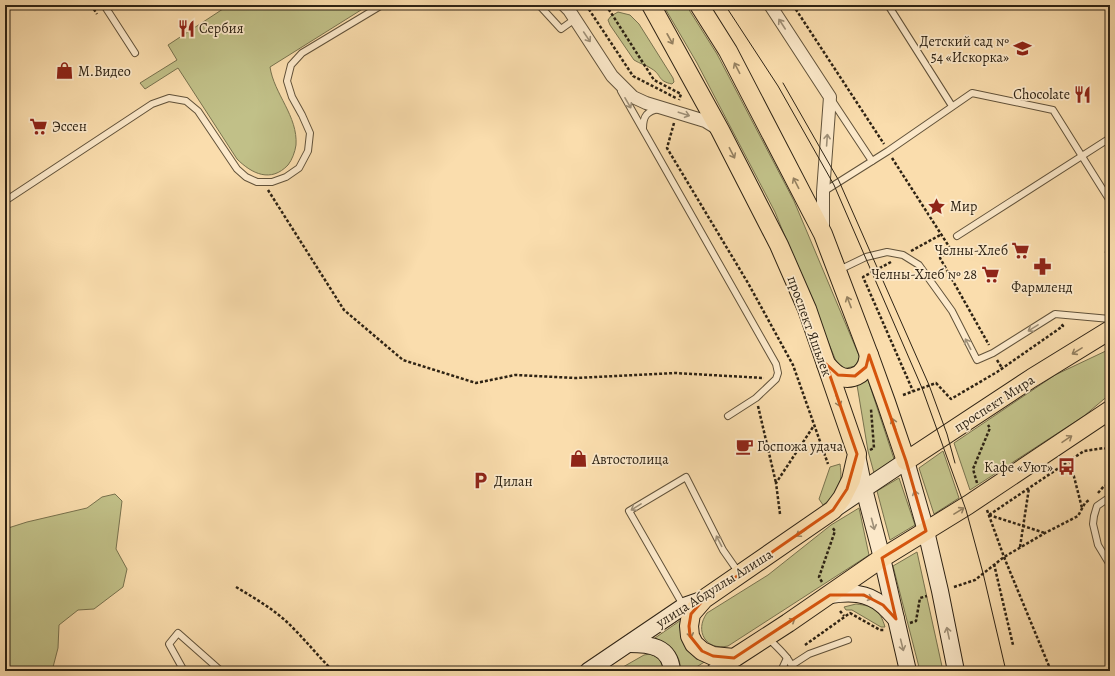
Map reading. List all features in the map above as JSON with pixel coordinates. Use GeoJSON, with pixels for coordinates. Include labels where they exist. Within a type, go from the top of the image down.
{"type":"FeatureCollection","features":[{"type":"Feature","properties":{"kind":"main road","name":"проспект Яшьлек"},"geometry":{"type":"LineString","coordinates":[[651,5],[720,130],[778,245],[807,309],[826,364],[862,453],[864,489],[882,558],[908,671]]}},
{"type":"Feature","properties":{"kind":"main road"},"geometry":{"type":"LineString","coordinates":[[699,5],[728,51],[823,234],[886,402],[906,461],[926,531],[956,671]]}},
{"type":"Feature","properties":{"kind":"main road","name":"проспект Мира"},"geometry":{"type":"LineString","coordinates":[[880,479],[1032,378],[1110,330]]}},
{"type":"Feature","properties":{"kind":"main road"},"geometry":{"type":"LineString","coordinates":[[826,364],[838,375],[846,378],[861,373],[866,367],[869,356]]}},
{"type":"Feature","properties":{"kind":"main road"},"geometry":{"type":"LineString","coordinates":[[715,671],[768,637],[826,590],[899,548],[968,505],[1110,410]]}},
{"type":"Feature","properties":{"kind":"main road"},"geometry":{"type":"LineString","coordinates":[[832,518],[851,480],[862,453]]}},
{"type":"Feature","properties":{"kind":"main road","name":"улица Абдуллы Алиша"},"geometry":{"type":"LineString","coordinates":[[588,671],[684,606],[704,599],[739,574],[832,518],[864,489],[880,479]]}},
{"type":"Feature","properties":{"kind":"main road"},"geometry":{"type":"LineString","coordinates":[[826,590],[864,595],[873,599],[882,605],[896,624]]}},
{"type":"Feature","properties":{"kind":"main road"},"geometry":{"type":"LineString","coordinates":[[704,599],[690,614],[690,636],[694,644],[702,651],[712,656],[734,658]]}},
{"type":"Feature","properties":{"kind":"main road"},"geometry":{"type":"LineString","coordinates":[[629,644],[642,644],[655,647],[666,653],[671,662],[672,671]]}},
{"type":"Feature","properties":{"kind":"street"},"geometry":{"type":"LineString","coordinates":[[564,5],[612,76],[633,97],[646,103],[705,121],[720,130]]}},
{"type":"Feature","properties":{"kind":"street"},"geometry":{"type":"LineString","coordinates":[[770,5],[830,97],[823,192],[823,234]]}},
{"type":"Feature","properties":{"kind":"lane"},"geometry":{"type":"LineString","coordinates":[[104,5],[136,53]]}},
{"type":"Feature","properties":{"kind":"lane"},"geometry":{"type":"LineString","coordinates":[[5,201],[152,104],[169,98],[186,101],[198,111],[236,169],[246,177],[257,182],[272,182],[286,177],[299,168],[308,151],[310,133],[292,97],[287,81],[292,65],[302,53],[382,5]]}},
{"type":"Feature","properties":{"kind":"lane"},"geometry":{"type":"LineString","coordinates":[[539,5],[560,28],[575,20]]}},
{"type":"Feature","properties":{"kind":"lane"},"geometry":{"type":"LineString","coordinates":[[888,5],[952,106]]}},
{"type":"Feature","properties":{"kind":"lane"},"geometry":{"type":"LineString","coordinates":[[612,76],[776,364],[778,372],[776,379],[756,398],[728,416]]}},
{"type":"Feature","properties":{"kind":"lane"},"geometry":{"type":"LineString","coordinates":[[823,192],[872,162],[972,93],[1053,110],[1110,201]]}},
{"type":"Feature","properties":{"kind":"lane"},"geometry":{"type":"LineString","coordinates":[[830,97],[872,162]]}},
{"type":"Feature","properties":{"kind":"lane"},"geometry":{"type":"LineString","coordinates":[[643,130],[643,121],[647,114],[652,110],[662,108]]}},
{"type":"Feature","properties":{"kind":"lane"},"geometry":{"type":"LineString","coordinates":[[957,236],[1110,138]]}},
{"type":"Feature","properties":{"kind":"lane"},"geometry":{"type":"LineString","coordinates":[[837,271],[866,258],[887,252],[903,255],[919,265],[952,311],[977,360],[993,353],[1055,314],[1110,319]]}},
{"type":"Feature","properties":{"kind":"lane"},"geometry":{"type":"LineString","coordinates":[[684,606],[629,511],[686,477],[723,550],[739,574]]}},
{"type":"Feature","properties":{"kind":"lane"},"geometry":{"type":"LineString","coordinates":[[1110,497],[1097,506],[1093,524],[1098,545],[1110,565]]}},
{"type":"Feature","properties":{"kind":"lane"},"geometry":{"type":"LineString","coordinates":[[184,671],[169,644],[178,633],[221,671]]}},
{"type":"Feature","properties":{"kind":"lane"},"geometry":{"type":"LineString","coordinates":[[768,637],[787,658],[793,668],[809,654],[848,640]]}},
{"type":"Feature","properties":{"kind":"lane"},"geometry":{"type":"LineString","coordinates":[[781,671],[787,658]]}},
{"type":"Feature","properties":{"kind":"path"},"geometry":{"type":"LineString","coordinates":[[91,5],[97,14]]}},
{"type":"Feature","properties":{"kind":"path"},"geometry":{"type":"LineString","coordinates":[[586,5],[634,76],[679,100]]}},
{"type":"Feature","properties":{"kind":"path"},"geometry":{"type":"LineString","coordinates":[[606,5],[654,80],[681,94],[667,148],[748,283],[792,364],[813,426],[828,464]]}},
{"type":"Feature","properties":{"kind":"path"},"geometry":{"type":"LineString","coordinates":[[793,5],[885,146]]}},
{"type":"Feature","properties":{"kind":"path"},"geometry":{"type":"LineString","coordinates":[[891,156],[950,248],[940,258],[993,353]]}},
{"type":"Feature","properties":{"kind":"path"},"geometry":{"type":"LineString","coordinates":[[264,182],[344,310],[403,360],[476,383],[515,375],[576,378],[675,373],[776,379]]}},
{"type":"Feature","properties":{"kind":"path"},"geometry":{"type":"LineString","coordinates":[[1106,253],[1110,216]]}},
{"type":"Feature","properties":{"kind":"path"},"geometry":{"type":"LineString","coordinates":[[913,391],[863,277],[942,234]]}},
{"type":"Feature","properties":{"kind":"path"},"geometry":{"type":"LineString","coordinates":[[902,395],[936,383],[951,399],[997,372],[1063,326],[1055,314]]}},
{"type":"Feature","properties":{"kind":"path"},"geometry":{"type":"LineString","coordinates":[[756,398],[776,483],[780,514]]}},
{"type":"Feature","properties":{"kind":"path"},"geometry":{"type":"LineString","coordinates":[[862,453],[874,448],[871,408],[876,406]]}},
{"type":"Feature","properties":{"kind":"path"},"geometry":{"type":"LineString","coordinates":[[977,486],[973,469],[990,428],[987,422]]}},
{"type":"Feature","properties":{"kind":"path"},"geometry":{"type":"LineString","coordinates":[[776,483],[813,426]]}},
{"type":"Feature","properties":{"kind":"path"},"geometry":{"type":"LineString","coordinates":[[989,515],[1084,451],[1104,448],[1110,450]]}},
{"type":"Feature","properties":{"kind":"path"},"geometry":{"type":"LineString","coordinates":[[1070,461],[1082,508]]}},
{"type":"Feature","properties":{"kind":"path"},"geometry":{"type":"LineString","coordinates":[[1097,494],[1104,486],[1110,485]]}},
{"type":"Feature","properties":{"kind":"path"},"geometry":{"type":"LineString","coordinates":[[1020,547],[1029,487]]}},
{"type":"Feature","properties":{"kind":"path"},"geometry":{"type":"LineString","coordinates":[[954,586],[975,580],[994,564],[1020,547],[1078,516],[1085,503],[1091,499]]}},
{"type":"Feature","properties":{"kind":"path"},"geometry":{"type":"LineString","coordinates":[[987,510],[1004,557],[1051,671]]}},
{"type":"Feature","properties":{"kind":"path"},"geometry":{"type":"LineString","coordinates":[[989,515],[1046,533]]}},
{"type":"Feature","properties":{"kind":"path"},"geometry":{"type":"LineString","coordinates":[[826,590],[819,577],[835,531],[832,518]]}},
{"type":"Feature","properties":{"kind":"path"},"geometry":{"type":"LineString","coordinates":[[994,564],[1013,645]]}},
{"type":"Feature","properties":{"kind":"path"},"geometry":{"type":"LineString","coordinates":[[236,587],[276,613],[293,628],[333,671]]}},
{"type":"Feature","properties":{"kind":"path"},"geometry":{"type":"LineString","coordinates":[[840,610],[844,616],[850,613],[880,630],[896,624],[916,621],[920,598],[927,596]]}},
{"type":"Feature","properties":{"kind":"highlighted area"},"geometry":{"type":"Polygon","coordinates":[[[869,355],[906,461],[926,531],[882,558],[896,619],[883,605],[864,595],[830,595],[734,658],[713,656],[702,651],[690,636],[689,626],[691,614],[704,599],[833,510],[847,489],[857,454],[826,364],[838,375],[855,376],[866,367],[869,355]]]}},
{"type":"Feature","properties":{"kind":"shaded area"},"geometry":{"type":"Polygon","coordinates":[[[229,5],[369,5],[270,67],[272,77],[290,115],[296,134],[296,148],[291,161],[282,171],[275,174],[268,175],[255,172],[237,159],[178,68],[145,89],[140,83],[177,60],[168,45],[229,5]]]}},
{"type":"Feature","properties":{"kind":"shaded area"},"geometry":{"type":"Polygon","coordinates":[[[663,5],[686,5],[717,54],[794,201],[860,358],[855,366],[843,369],[836,361],[775,212],[697,63],[663,5]]]}},
{"type":"Feature","properties":{"kind":"shaded area"},"geometry":{"type":"Polygon","coordinates":[[[618,12],[630,15],[639,24],[673,78],[674,82],[672,84],[662,80],[655,71],[634,60],[608,20],[611,16],[618,12]]]}},
{"type":"Feature","properties":{"kind":"shaded area"},"geometry":{"type":"Polygon","coordinates":[[[1110,349],[1110,394],[1084,416],[970,490],[954,443],[1055,375],[1110,349]]]}},
{"type":"Feature","properties":{"kind":"shaded area"},"geometry":{"type":"Polygon","coordinates":[[[868,380],[894,459],[874,473],[868,451],[857,385],[868,380]]]}},
{"type":"Feature","properties":{"kind":"shaded area"},"geometry":{"type":"Polygon","coordinates":[[[943,451],[959,498],[934,514],[919,468],[943,451]]]}},
{"type":"Feature","properties":{"kind":"shaded area"},"geometry":{"type":"Polygon","coordinates":[[[840,464],[841,477],[839,488],[823,505],[819,499],[830,467],[840,464]]]}},
{"type":"Feature","properties":{"kind":"shaded area"},"geometry":{"type":"Polygon","coordinates":[[[899,478],[915,525],[890,540],[877,491],[899,478]]]}},
{"type":"Feature","properties":{"kind":"shaded area"},"geometry":{"type":"Polygon","coordinates":[[[115,494],[122,501],[116,549],[127,569],[123,587],[94,609],[78,610],[59,625],[58,648],[52,671],[5,671],[5,529],[27,522],[87,508],[102,497],[115,494]]]}},
{"type":"Feature","properties":{"kind":"shaded area"},"geometry":{"type":"Polygon","coordinates":[[[859,508],[869,555],[728,646],[720,647],[708,643],[702,633],[703,620],[707,613],[768,575],[831,525],[859,508]]]}},
{"type":"Feature","properties":{"kind":"shaded area"},"geometry":{"type":"Polygon","coordinates":[[[917,552],[943,671],[920,671],[893,566],[917,552]]]}},
{"type":"Feature","properties":{"kind":"shaded area"},"geometry":{"type":"Polygon","coordinates":[[[856,604],[867,606],[875,610],[881,617],[885,627],[881,627],[852,610],[846,610],[844,607],[856,604]]]}},
{"type":"Feature","properties":{"kind":"shaded area"},"geometry":{"type":"Polygon","coordinates":[[[681,620],[706,661],[690,671],[680,671],[679,660],[673,651],[655,638],[681,620]]]}},
{"type":"Feature","properties":{"kind":"shaded area"},"geometry":{"type":"Polygon","coordinates":[[[650,654],[660,660],[663,671],[616,671],[644,655],[650,654]]]}},
{"type":"Feature","properties":{"kind":"tram line"},"geometry":{"type":"LineString","coordinates":[[725,5],[778,86],[834,185],[922,388],[966,510],[983,573],[1006,671]]}},
{"type":"Feature","properties":{"kind":"tram line"},"geometry":{"type":"LineString","coordinates":[[783,83],[839,181],[929,385],[947,434],[955,463]]}},
{"type":"Feature","properties":{"kind":"place","name":"Сербия"},"geometry":{"type":"Point","coordinates":[186,28]}},
{"type":"Feature","properties":{"kind":"place","name":"Детский сад № 54 «Искорка»"},"geometry":{"type":"Point","coordinates":[1022,49]}},
{"type":"Feature","properties":{"kind":"place","name":"М.Видео"},"geometry":{"type":"Point","coordinates":[65,71]}},
{"type":"Feature","properties":{"kind":"place","name":"Chocolate"},"geometry":{"type":"Point","coordinates":[1083,94]}},
{"type":"Feature","properties":{"kind":"place","name":"Эссен"},"geometry":{"type":"Point","coordinates":[39,126]}},
{"type":"Feature","properties":{"kind":"place","name":"Мир"},"geometry":{"type":"Point","coordinates":[937,206]}},
{"type":"Feature","properties":{"kind":"place","name":"Челны-Хлеб"},"geometry":{"type":"Point","coordinates":[1021,250]}},
{"type":"Feature","properties":{"kind":"place","name":"Фармленд"},"geometry":{"type":"Point","coordinates":[1042,267]}},
{"type":"Feature","properties":{"kind":"place","name":"Челны-Хлеб № 28"},"geometry":{"type":"Point","coordinates":[990,274]}},
{"type":"Feature","properties":{"kind":"place","name":"Госпожа удача"},"geometry":{"type":"Point","coordinates":[744,446]}},
{"type":"Feature","properties":{"kind":"place","name":"Автостолица"},"geometry":{"type":"Point","coordinates":[579,459]}},
{"type":"Feature","properties":{"kind":"place","name":"Кафе «Уют»"},"geometry":{"type":"Point","coordinates":[1066,467]}},
{"type":"Feature","properties":{"kind":"place","name":"Дилан"},"geometry":{"type":"Point","coordinates":[481,481]}}]}
